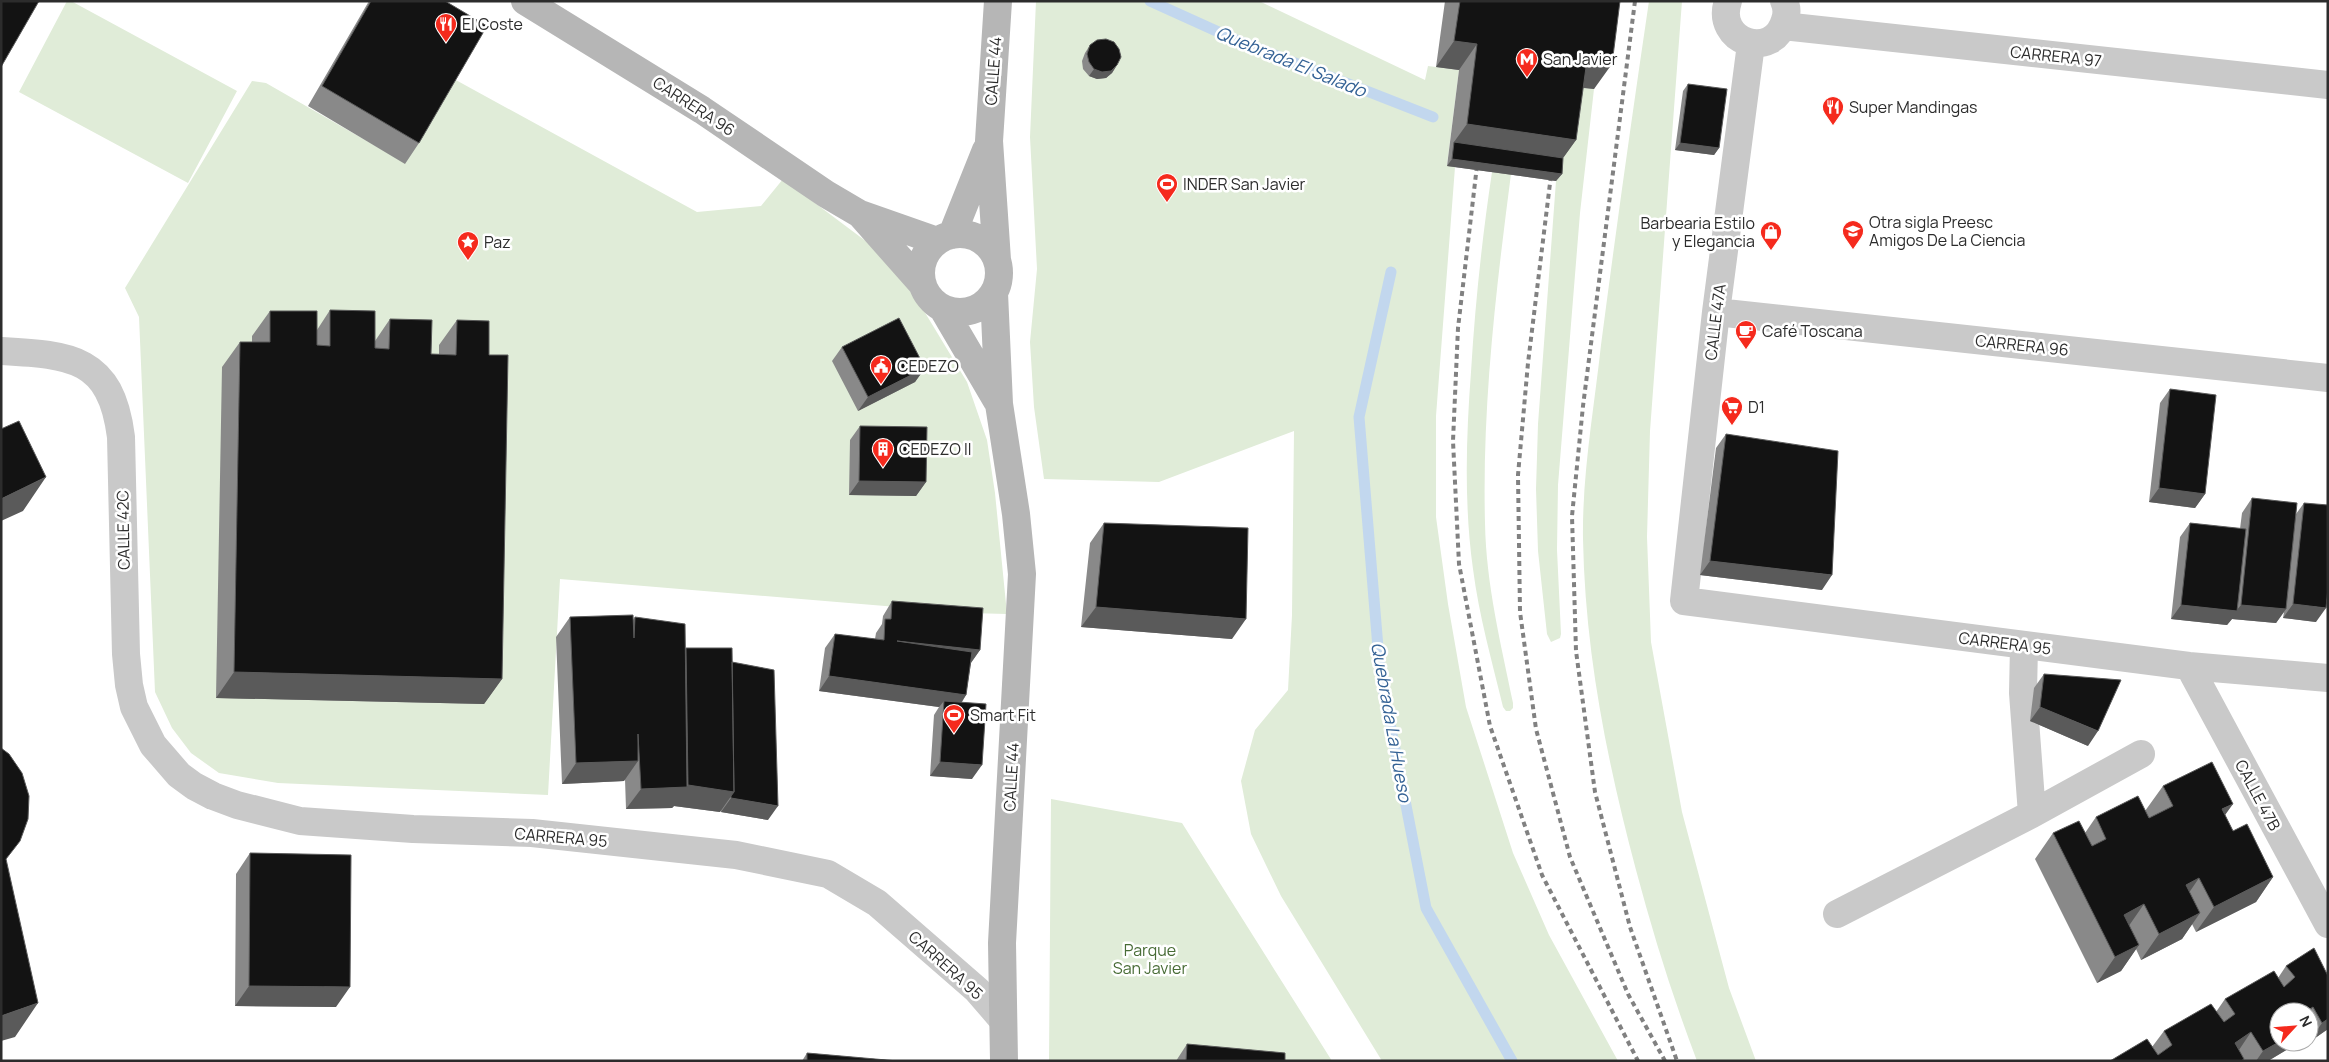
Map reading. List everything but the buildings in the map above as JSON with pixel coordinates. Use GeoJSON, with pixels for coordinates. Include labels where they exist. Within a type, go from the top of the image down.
{"type":"FeatureCollection","features":[{"type":"Feature","properties":{"kind":"street","name":"CARRERA 96"},"geometry":{"type":"LineString","coordinates":[[524,1],[702,110],[826,194],[860,214],[945,238]]}},
{"type":"Feature","properties":{"kind":"street","name":"CALLE 44"},"geometry":{"type":"LineString","coordinates":[[997,260],[989,142],[998,1]]}},
{"type":"Feature","properties":{"kind":"street"},"geometry":{"type":"LineString","coordinates":[[1725,4],[1726,21],[1731,31],[1740,40],[1751,44],[1764,43],[1776,37],[1784,14]]}},
{"type":"Feature","properties":{"kind":"street","name":"CARRERA 97"},"geometry":{"type":"LineString","coordinates":[[1784,14],[2328,85]]}},
{"type":"Feature","properties":{"kind":"street","name":"CALLE 47A"},"geometry":{"type":"LineString","coordinates":[[1684,601],[1716,312],[1751,44]]}},
{"type":"Feature","properties":{"kind":"street","name":"CALLE 44"},"geometry":{"type":"LineString","coordinates":[[945,238],[989,142]]}},
{"type":"Feature","properties":{"kind":"street","name":"CARRERA 96"},"geometry":{"type":"LineString","coordinates":[[860,214],[923,285]]}},
{"type":"Feature","properties":{"kind":"street"},"geometry":{"type":"LineString","coordinates":[[963,234],[979,240],[991,251],[997,260],[999,275],[994,293],[979,308],[968,312],[955,312],[943,309],[927,295],[921,273],[923,261],[928,250],[945,238],[963,234]]}},
{"type":"Feature","properties":{"kind":"street","name":"CALLE 44"},"geometry":{"type":"LineString","coordinates":[[994,293],[999,404],[1016,514],[1022,574],[1002,943],[1004,1061]]}},
{"type":"Feature","properties":{"kind":"street","name":"CALLE 44"},"geometry":{"type":"LineString","coordinates":[[943,309],[999,404]]}},
{"type":"Feature","properties":{"kind":"street","name":"CARRERA 96"},"geometry":{"type":"LineString","coordinates":[[1716,312],[2328,378]]}},
{"type":"Feature","properties":{"kind":"street","name":"CALLE 42C"},"geometry":{"type":"LineString","coordinates":[[1,350],[60,356],[77,361],[101,380],[114,402],[121,437],[126,644],[129,685]]}},
{"type":"Feature","properties":{"kind":"street","name":"CARRERA 95"},"geometry":{"type":"LineString","coordinates":[[1684,601],[2189,666],[2328,678]]}},
{"type":"Feature","properties":{"kind":"street"},"geometry":{"type":"LineString","coordinates":[[2024,646],[2023,693],[2032,814]]}},
{"type":"Feature","properties":{"kind":"street","name":"CALLE 47B"},"geometry":{"type":"LineString","coordinates":[[2189,666],[2328,924]]}},
{"type":"Feature","properties":{"kind":"street","name":"CARRERA 95"},"geometry":{"type":"LineString","coordinates":[[129,685],[143,728],[163,758],[194,786],[229,802],[300,821],[413,829],[532,833],[736,855],[828,874],[877,903],[976,990],[1002,1019]]}},
{"type":"Feature","properties":{"kind":"street"},"geometry":{"type":"LineString","coordinates":[[1837,914],[2032,814],[2141,754]]}},
{"type":"Feature","properties":{"kind":"green space"},"geometry":{"type":"Polygon","coordinates":[[[67,1],[71,1],[237,91],[188,183],[19,92],[67,1]]]}},
{"type":"Feature","properties":{"kind":"green space"},"geometry":{"type":"Polygon","coordinates":[[[1036,1],[1259,1],[1425,80],[1428,66],[1459,70],[1447,165],[1455,167],[1436,416],[1436,517],[1448,604],[1466,707],[1513,853],[1549,935],[1618,1061],[1382,1061],[1281,896],[1251,834],[1241,781],[1255,730],[1288,690],[1292,615],[1294,431],[1159,482],[1044,479],[1034,407],[1030,342],[1037,269],[1030,137],[1036,1]]]}},
{"type":"Feature","properties":{"kind":"green space"},"geometry":{"type":"Polygon","coordinates":[[[1649,1],[1682,1],[1650,431],[1647,537],[1651,642],[1682,812],[1729,988],[1756,1061],[1697,1061],[1656,942],[1625,829],[1599,706],[1588,623],[1583,539],[1586,466],[1612,259],[1649,1]]]}},
{"type":"Feature","properties":{"kind":"green space"},"geometry":{"type":"Polygon","coordinates":[[[454,79],[697,212],[761,206],[783,179],[895,263],[967,382],[987,440],[995,493],[1007,614],[969,613],[560,579],[548,795],[278,783],[219,773],[191,753],[172,728],[155,692],[139,317],[125,288],[252,81],[266,83],[405,163],[454,79]]]}},
{"type":"Feature","properties":{"kind":"green space"},"geometry":{"type":"Polygon","coordinates":[[[1569,86],[1594,89],[1580,213],[1558,485],[1557,550],[1561,634],[1560,638],[1551,642],[1547,634],[1538,551],[1536,489],[1538,424],[1556,181],[1569,86]]]}},
{"type":"Feature","properties":{"kind":"green space"},"geometry":{"type":"Polygon","coordinates":[[[1492,172],[1511,174],[1491,348],[1485,479],[1488,569],[1513,703],[1513,708],[1510,711],[1506,711],[1503,707],[1479,604],[1470,545],[1467,496],[1468,421],[1475,322],[1492,172]]]}},
{"type":"Feature","properties":{"kind":"green space","name":"Parque San Javier"},"geometry":{"type":"Polygon","coordinates":[[[1051,799],[1182,823],[1332,1061],[1049,1060],[1051,799]]]}},
{"type":"Feature","properties":{"kind":"waterway","name":"Quebrada El Salado"},"geometry":{"type":"LineString","coordinates":[[1150,1],[1234,39],[1433,117]]}},
{"type":"Feature","properties":{"kind":"waterway","name":"Quebrada La Hueso"},"geometry":{"type":"LineString","coordinates":[[1391,272],[1359,417],[1380,672],[1426,908],[1512,1061]]}},
{"type":"Feature","properties":{"kind":"railway"},"geometry":{"type":"LineString","coordinates":[[1635,1],[1583,406],[1572,516],[1576,651],[1595,792],[1630,927],[1677,1061]]}},
{"type":"Feature","properties":{"kind":"railway"},"geometry":{"type":"LineString","coordinates":[[1478,157],[1458,328],[1453,441],[1459,564],[1490,726],[1542,875],[1638,1061]]}},
{"type":"Feature","properties":{"kind":"railway"},"geometry":{"type":"LineString","coordinates":[[1552,167],[1528,363],[1518,475],[1520,612],[1536,729],[1570,857],[1628,994],[1665,1061]]}},
{"type":"Feature","properties":{"kind":"place","name":"El Coste"},"geometry":{"type":"Point","coordinates":[446,43]}},
{"type":"Feature","properties":{"kind":"place","name":"San Javier"},"geometry":{"type":"Point","coordinates":[1527,78]}},
{"type":"Feature","properties":{"kind":"place","name":"Super Mandingas"},"geometry":{"type":"Point","coordinates":[1833,126]}},
{"type":"Feature","properties":{"kind":"place","name":"INDER San Javier"},"geometry":{"type":"Point","coordinates":[1167,203]}},
{"type":"Feature","properties":{"kind":"place","name":"Otra sigla Preesc Amigos De La Ciencia"},"geometry":{"type":"Point","coordinates":[1853,250]}},
{"type":"Feature","properties":{"kind":"place","name":"Barbearia Estilo y Elegancia"},"geometry":{"type":"Point","coordinates":[1771,251]}},
{"type":"Feature","properties":{"kind":"place","name":"Paz"},"geometry":{"type":"Point","coordinates":[468,261]}},
{"type":"Feature","properties":{"kind":"place","name":"Café Toscana"},"geometry":{"type":"Point","coordinates":[1746,350]}},
{"type":"Feature","properties":{"kind":"place","name":"CEDEZO"},"geometry":{"type":"Point","coordinates":[881,385]}},
{"type":"Feature","properties":{"kind":"place","name":"D1"},"geometry":{"type":"Point","coordinates":[1732,426]}},
{"type":"Feature","properties":{"kind":"place","name":"CEDEZO II"},"geometry":{"type":"Point","coordinates":[883,468]}},
{"type":"Feature","properties":{"kind":"place","name":"Smart Fit"},"geometry":{"type":"Point","coordinates":[954,734]}}]}
